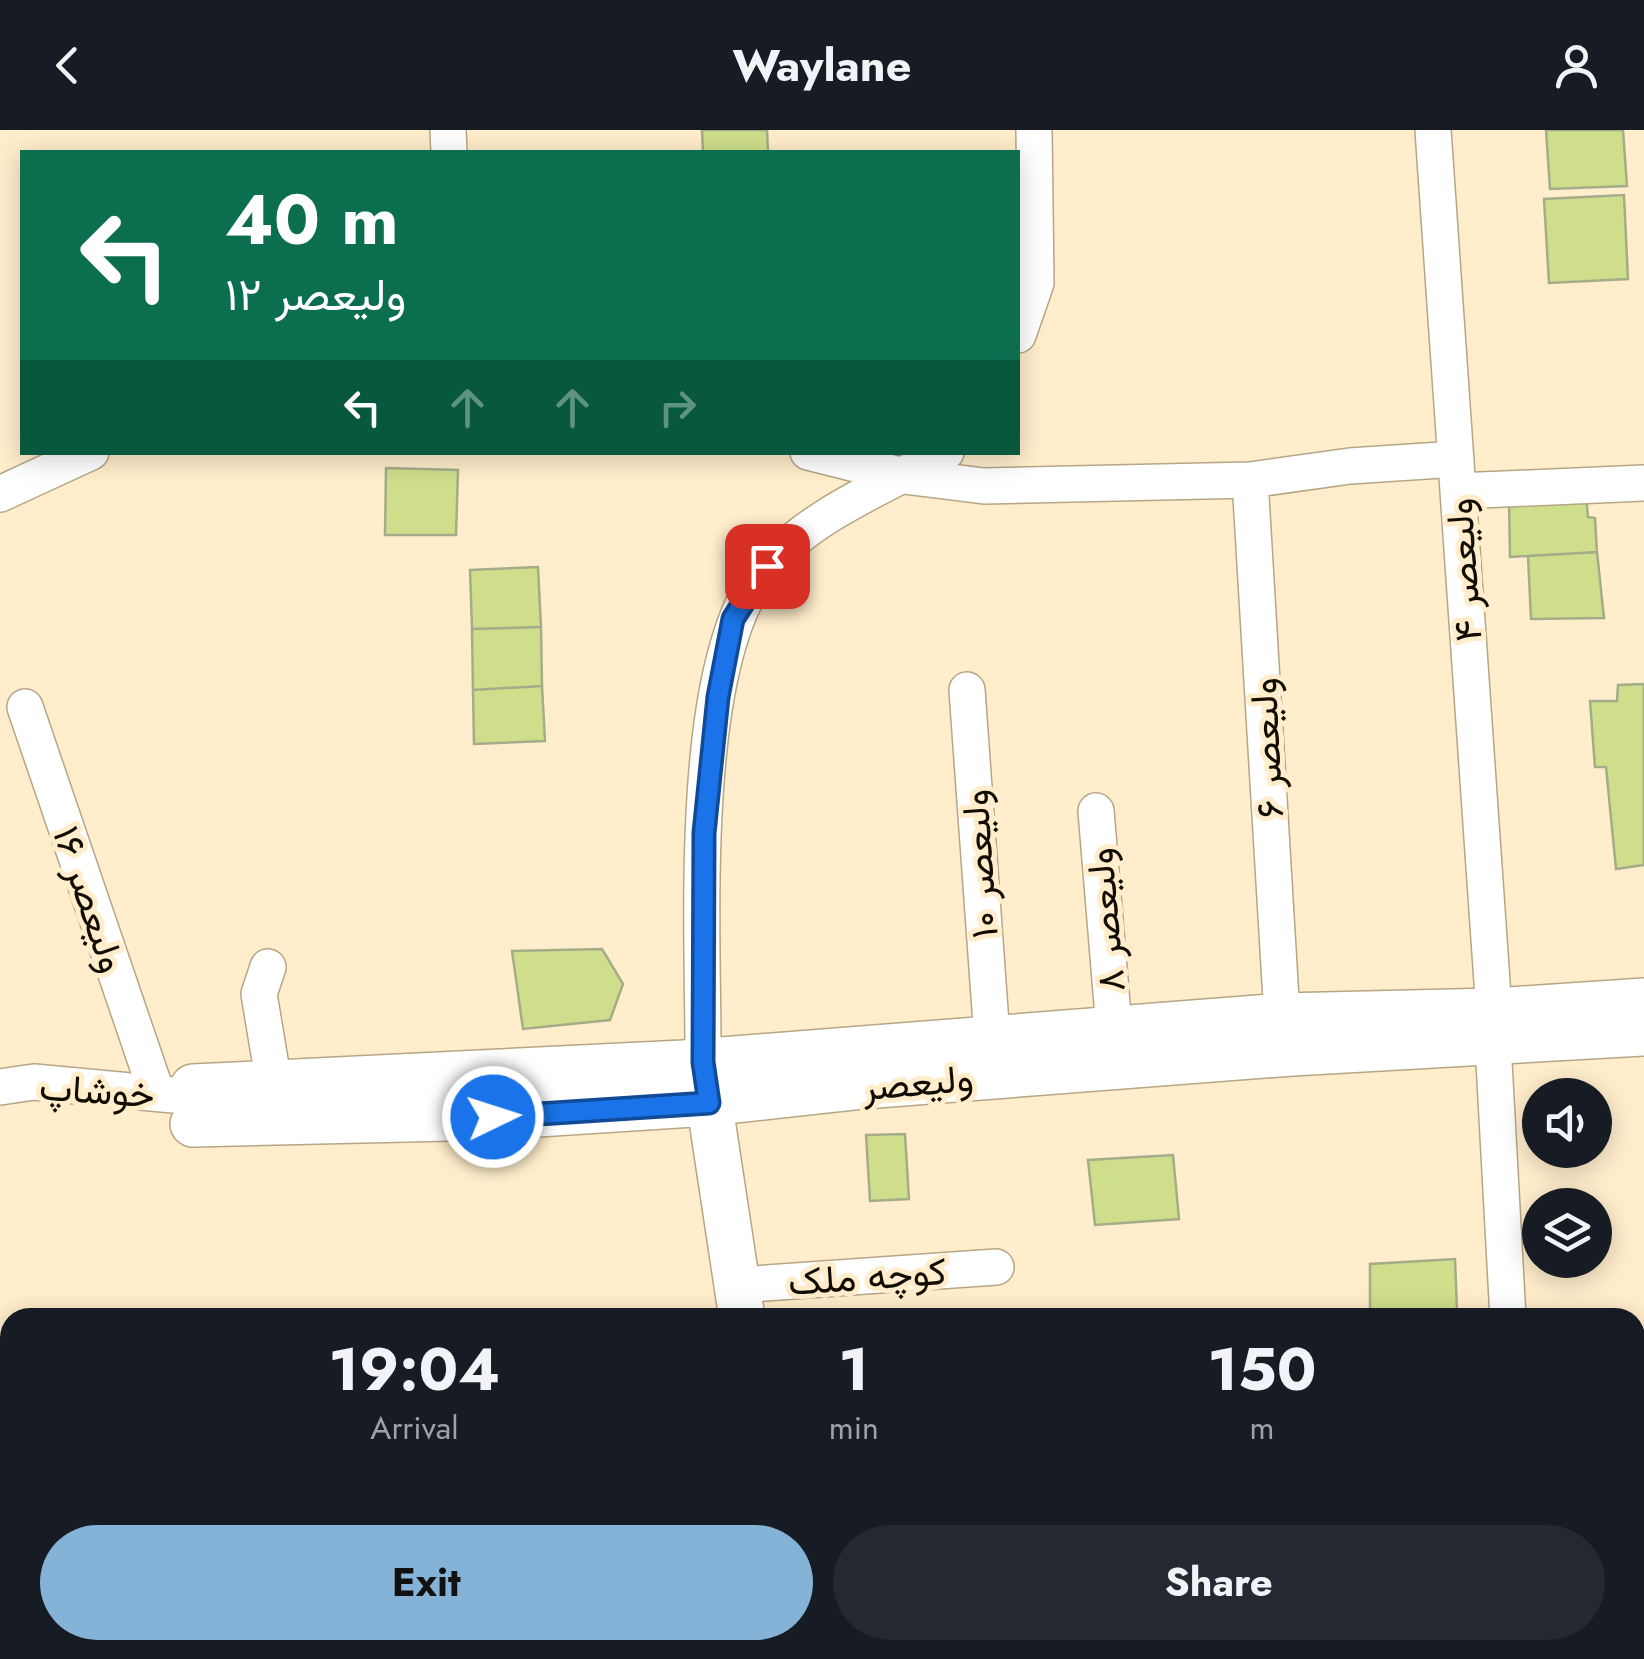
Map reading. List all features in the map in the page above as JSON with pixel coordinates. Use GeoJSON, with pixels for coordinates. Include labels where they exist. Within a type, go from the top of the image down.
{"type":"FeatureCollection","features":[{"type":"Feature","properties":{"kind":"main road","name":"ولیعصر"},"geometry":{"type":"LineString","coordinates":[[184,1101],[274,1084],[864,1086],[1292,1052],[1493,1028],[1644,1001]]}},
{"type":"Feature","properties":{"kind":"main road","name":"ولیعصر"},"geometry":{"type":"LineString","coordinates":[[184,1101],[493,1117],[992,1038],[1282,1016],[1644,1033]]}},
{"type":"Feature","properties":{"kind":"main road"},"geometry":{"type":"LineString","coordinates":[[706,1083],[740,1301]]}},
{"type":"Feature","properties":{"kind":"street"},"geometry":{"type":"LineString","coordinates":[[1020,329],[1036,284],[1034,130]]}},
{"type":"Feature","properties":{"kind":"street","name":"ولیعصر ۴"},"geometry":{"type":"LineString","coordinates":[[1433,130],[1493,1028],[1507,1308]]}},
{"type":"Feature","properties":{"kind":"street"},"geometry":{"type":"LineString","coordinates":[[0,494],[84,455]]}},
{"type":"Feature","properties":{"kind":"street"},"geometry":{"type":"LineString","coordinates":[[820,455],[904,476],[984,486],[1250,480],[1350,466],[1644,483]]}},
{"type":"Feature","properties":{"kind":"street"},"geometry":{"type":"LineString","coordinates":[[706,1083],[705,800],[721,672],[733,619],[767,566],[816,524],[941,455]]}},
{"type":"Feature","properties":{"kind":"street","name":"ولیعصر ۶"},"geometry":{"type":"LineString","coordinates":[[1250,480],[1282,1016]]}},
{"type":"Feature","properties":{"kind":"street","name":"ولیعصر ۱۰"},"geometry":{"type":"LineString","coordinates":[[966,690],[992,1038]]}},
{"type":"Feature","properties":{"kind":"street","name":"ولیعصر ۱۶"},"geometry":{"type":"LineString","coordinates":[[25,707],[184,1101]]}},
{"type":"Feature","properties":{"kind":"street","name":"ولیعصر ۸"},"geometry":{"type":"LineString","coordinates":[[1096,812],[1114,1028]]}},
{"type":"Feature","properties":{"kind":"street"},"geometry":{"type":"LineString","coordinates":[[268,967],[259,994],[274,1084]]}},
{"type":"Feature","properties":{"kind":"street","name":"خوشاپ"},"geometry":{"type":"LineString","coordinates":[[0,1087],[34,1082],[184,1101]]}},
{"type":"Feature","properties":{"kind":"street","name":"کوچه ملک"},"geometry":{"type":"LineString","coordinates":[[740,1301],[996,1267]]}},
{"type":"Feature","properties":{"kind":"building"},"geometry":{"type":"Polygon","coordinates":[[[702,130],[767,130],[768,150],[703,150],[702,130]]]}},
{"type":"Feature","properties":{"kind":"building"},"geometry":{"type":"Polygon","coordinates":[[[1546,130],[1623,130],[1627,186],[1550,189],[1546,130]]]}},
{"type":"Feature","properties":{"kind":"building"},"geometry":{"type":"Polygon","coordinates":[[[1624,195],[1628,279],[1549,283],[1544,199],[1624,195]]]}},
{"type":"Feature","properties":{"kind":"building"},"geometry":{"type":"Polygon","coordinates":[[[386,468],[458,470],[456,535],[385,535],[386,468]]]}},
{"type":"Feature","properties":{"kind":"building"},"geometry":{"type":"Polygon","coordinates":[[[1586,495],[1588,517],[1595,518],[1597,552],[1510,557],[1509,501],[1586,495]]]}},
{"type":"Feature","properties":{"kind":"building"},"geometry":{"type":"Polygon","coordinates":[[[1597,552],[1604,618],[1531,619],[1528,556],[1597,552]]]}},
{"type":"Feature","properties":{"kind":"building"},"geometry":{"type":"Polygon","coordinates":[[[538,567],[541,627],[472,629],[470,570],[538,567]]]}},
{"type":"Feature","properties":{"kind":"building"},"geometry":{"type":"Polygon","coordinates":[[[541,627],[542,686],[473,690],[472,629],[541,627]]]}},
{"type":"Feature","properties":{"kind":"building"},"geometry":{"type":"Polygon","coordinates":[[[1644,684],[1644,865],[1616,869],[1606,767],[1595,767],[1590,701],[1617,701],[1618,685],[1644,684]]]}},
{"type":"Feature","properties":{"kind":"building"},"geometry":{"type":"Polygon","coordinates":[[[542,686],[545,741],[474,744],[473,690],[542,686]]]}},
{"type":"Feature","properties":{"kind":"building"},"geometry":{"type":"Polygon","coordinates":[[[602,949],[623,984],[610,1020],[523,1029],[512,951],[602,949]]]}},
{"type":"Feature","properties":{"kind":"building"},"geometry":{"type":"Polygon","coordinates":[[[905,1134],[909,1199],[870,1201],[866,1135],[905,1134]]]}},
{"type":"Feature","properties":{"kind":"building"},"geometry":{"type":"Polygon","coordinates":[[[1173,1155],[1179,1219],[1095,1225],[1088,1160],[1173,1155]]]}},
{"type":"Feature","properties":{"kind":"building"},"geometry":{"type":"Polygon","coordinates":[[[1455,1259],[1457,1308],[1370,1308],[1370,1264],[1455,1259]]]}},
{"type":"Feature","properties":{"kind":"route"},"geometry":{"type":"LineString","coordinates":[[493,1117],[709,1103],[703,1062],[705,800],[721,672],[733,619],[767,566]]}}]}
